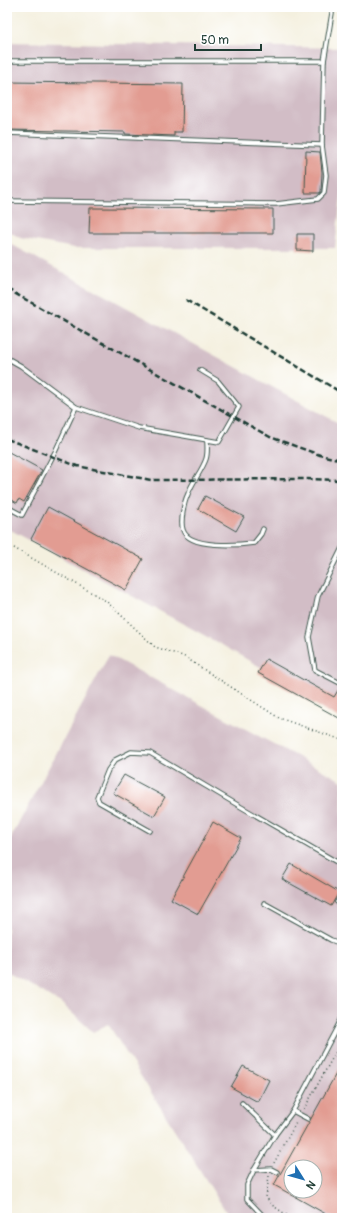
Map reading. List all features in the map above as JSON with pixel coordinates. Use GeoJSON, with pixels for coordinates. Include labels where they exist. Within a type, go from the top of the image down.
{"type":"FeatureCollection","features":[{"type":"Feature","properties":{"kind":"lane"},"geometry":{"type":"LineString","coordinates":[[7,201],[276,204],[318,199],[324,193],[326,175],[322,145],[324,60],[333,7]]}},
{"type":"Feature","properties":{"kind":"lane"},"geometry":{"type":"LineString","coordinates":[[7,61],[324,60]]}},
{"type":"Feature","properties":{"kind":"lane"},"geometry":{"type":"LineString","coordinates":[[7,133],[322,145]]}},
{"type":"Feature","properties":{"kind":"lane"},"geometry":{"type":"LineString","coordinates":[[7,358],[21,366],[76,407],[140,428],[219,442],[239,407],[218,381],[200,370]]}},
{"type":"Feature","properties":{"kind":"lane"},"geometry":{"type":"LineString","coordinates":[[7,507],[22,515],[76,407]]}},
{"type":"Feature","properties":{"kind":"lane"},"geometry":{"type":"LineString","coordinates":[[207,440],[206,458],[188,493],[184,506],[182,525],[183,531],[196,542],[205,544],[243,544],[254,543],[263,529]]}},
{"type":"Feature","properties":{"kind":"lane"},"geometry":{"type":"LineString","coordinates":[[342,548],[318,596],[309,637],[315,670],[342,684]]}},
{"type":"Feature","properties":{"kind":"lane"},"geometry":{"type":"LineString","coordinates":[[150,831],[99,802],[97,797],[108,770],[116,760],[131,752],[139,751],[150,753],[342,865]]}},
{"type":"Feature","properties":{"kind":"lane"},"geometry":{"type":"LineString","coordinates":[[264,902],[331,940],[341,943],[342,927]]}},
{"type":"Feature","properties":{"kind":"lane"},"geometry":{"type":"LineString","coordinates":[[337,902],[342,905]]}},
{"type":"Feature","properties":{"kind":"lane"},"geometry":{"type":"LineString","coordinates":[[265,1218],[247,1199],[247,1186],[254,1170],[275,1135],[293,1112],[342,1018]]}},
{"type":"Feature","properties":{"kind":"lane"},"geometry":{"type":"LineString","coordinates":[[242,1103],[275,1135]]}},
{"type":"Feature","properties":{"kind":"lane"},"geometry":{"type":"LineString","coordinates":[[293,1112],[308,1119]]}},
{"type":"Feature","properties":{"kind":"lane"},"geometry":{"type":"LineString","coordinates":[[254,1170],[271,1169],[277,1172]]}},
{"type":"Feature","properties":{"kind":"path"},"geometry":{"type":"LineString","coordinates":[[7,544],[106,601],[155,647],[183,656],[279,718],[342,740]]}},
{"type":"Feature","properties":{"kind":"path"},"geometry":{"type":"LineString","coordinates":[[290,1218],[272,1205],[266,1197],[271,1169],[342,1041]]}},
{"type":"Feature","properties":{"kind":"shaded area"},"geometry":{"type":"Polygon","coordinates":[[[7,42],[342,48],[342,189],[335,248],[74,248],[20,238],[7,230],[7,42]]]}},
{"type":"Feature","properties":{"kind":"shaded area"},"geometry":{"type":"Polygon","coordinates":[[[7,242],[342,425],[342,714],[222,645],[7,528],[7,242]]]}},
{"type":"Feature","properties":{"kind":"shaded area"},"geometry":{"type":"Polygon","coordinates":[[[109,655],[342,781],[342,1218],[230,1218],[108,1024],[93,1032],[61,1003],[7,972],[7,845],[109,655]]]}},
{"type":"Feature","properties":{"kind":"building"},"geometry":{"type":"Polygon","coordinates":[[[7,82],[183,84],[182,132],[174,132],[174,136],[125,134],[125,132],[7,130],[7,82]]]}},
{"type":"Feature","properties":{"kind":"building"},"geometry":{"type":"Polygon","coordinates":[[[306,151],[320,152],[322,172],[321,192],[319,193],[305,193],[306,151]]]}},
{"type":"Feature","properties":{"kind":"building"},"geometry":{"type":"Polygon","coordinates":[[[90,208],[273,209],[273,233],[89,233],[90,208]]]}},
{"type":"Feature","properties":{"kind":"building"},"geometry":{"type":"Polygon","coordinates":[[[297,234],[313,234],[313,251],[297,250],[297,234]]]}},
{"type":"Feature","properties":{"kind":"building"},"geometry":{"type":"Polygon","coordinates":[[[7,451],[42,470],[24,502],[19,499],[17,503],[7,497],[7,451]]]}},
{"type":"Feature","properties":{"kind":"building"},"geometry":{"type":"Polygon","coordinates":[[[205,496],[244,517],[236,531],[198,509],[205,496]]]}},
{"type":"Feature","properties":{"kind":"building"},"geometry":{"type":"Polygon","coordinates":[[[48,507],[143,559],[126,590],[31,539],[48,507]]]}},
{"type":"Feature","properties":{"kind":"building"},"geometry":{"type":"Polygon","coordinates":[[[266,659],[334,697],[340,687],[342,687],[342,712],[339,718],[258,673],[266,659]]]}},
{"type":"Feature","properties":{"kind":"building"},"geometry":{"type":"Polygon","coordinates":[[[124,775],[165,797],[154,816],[113,793],[124,775]]]}},
{"type":"Feature","properties":{"kind":"building"},"geometry":{"type":"Polygon","coordinates":[[[213,822],[241,838],[198,914],[171,899],[213,822]]]}},
{"type":"Feature","properties":{"kind":"building"},"geometry":{"type":"Polygon","coordinates":[[[291,864],[339,892],[331,906],[282,879],[291,864]]]}},
{"type":"Feature","properties":{"kind":"building"},"geometry":{"type":"Polygon","coordinates":[[[342,1063],[342,1218],[333,1218],[299,1199],[323,1199],[323,1159],[288,1159],[342,1063]]]}},
{"type":"Feature","properties":{"kind":"building"},"geometry":{"type":"Polygon","coordinates":[[[243,1066],[269,1080],[258,1102],[231,1087],[243,1066]]]}},
{"type":"Feature","properties":{"kind":"building"},"geometry":{"type":"Polygon","coordinates":[[[283,1169],[283,1190],[274,1185],[283,1169]]]}},
{"type":"Feature","properties":{"kind":"railway"},"geometry":{"type":"LineString","coordinates":[[7,289],[270,437],[320,455],[342,460]]}},
{"type":"Feature","properties":{"kind":"railway"},"geometry":{"type":"LineString","coordinates":[[186,300],[342,393]]}},
{"type":"Feature","properties":{"kind":"railway"},"geometry":{"type":"LineString","coordinates":[[7,439],[77,466],[151,480],[342,480]]}}]}
